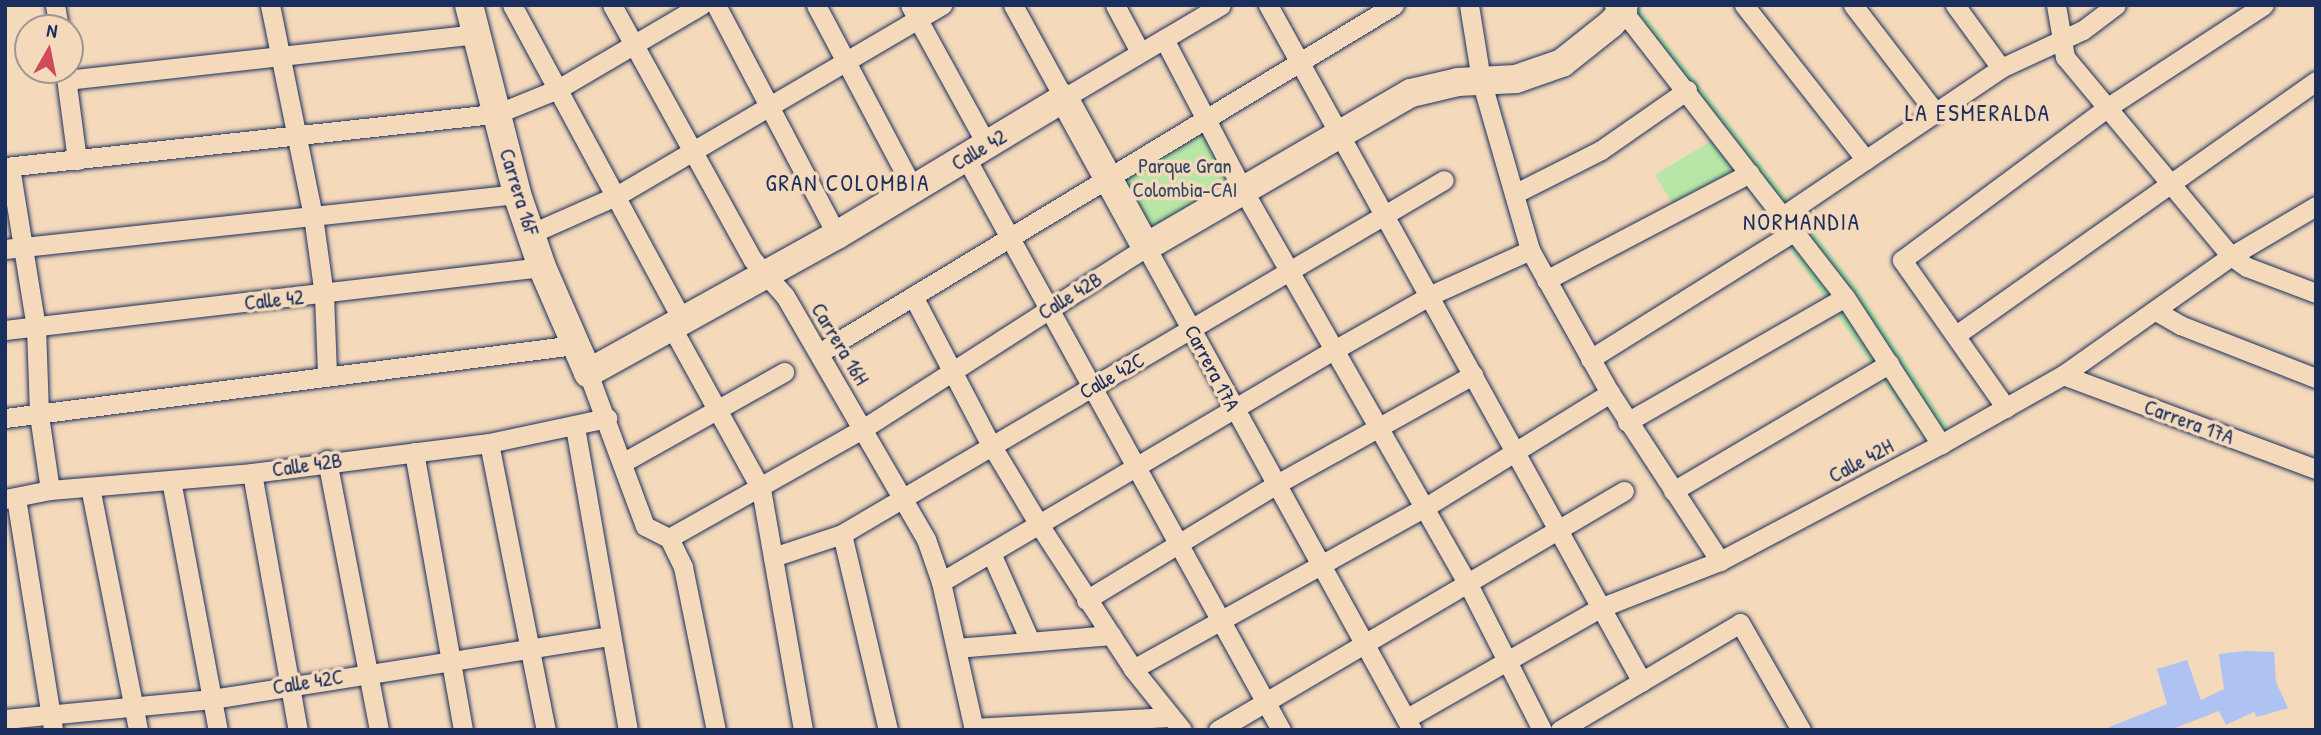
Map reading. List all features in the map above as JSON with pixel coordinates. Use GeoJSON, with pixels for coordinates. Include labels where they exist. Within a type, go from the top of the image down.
{"type":"FeatureCollection","features":[{"type":"Feature","properties":{"kind":"street"},"geometry":{"type":"LineString","coordinates":[[270,5],[313,216],[324,295],[327,374]]}},
{"type":"Feature","properties":{"kind":"street"},"geometry":{"type":"LineString","coordinates":[[512,5],[618,195],[677,323],[761,489],[803,730]]}},
{"type":"Feature","properties":{"kind":"street","name":"Carrera 16H"},"geometry":{"type":"LineString","coordinates":[[612,5],[765,275],[785,296],[905,498],[940,582],[974,729]]}},
{"type":"Feature","properties":{"kind":"street"},"geometry":{"type":"LineString","coordinates":[[50,490],[40,415],[36,327],[15,248],[7,167],[496,114],[558,89],[701,5]]}},
{"type":"Feature","properties":{"kind":"street"},"geometry":{"type":"LineString","coordinates":[[716,5],[772,105],[837,235]]}},
{"type":"Feature","properties":{"kind":"street"},"geometry":{"type":"LineString","coordinates":[[816,5],[914,190]]}},
{"type":"Feature","properties":{"kind":"street"},"geometry":{"type":"LineString","coordinates":[[530,234],[618,195],[847,62],[914,12],[942,5]]}},
{"type":"Feature","properties":{"kind":"street","name":"Carrera 17A"},"geometry":{"type":"LineString","coordinates":[[1013,5],[1320,567],[1410,726]]}},
{"type":"Feature","properties":{"kind":"street"},"geometry":{"type":"LineString","coordinates":[[1115,5],[1140,52]]}},
{"type":"Feature","properties":{"kind":"street"},"geometry":{"type":"LineString","coordinates":[[1268,5],[1431,295],[1642,682]]}},
{"type":"Feature","properties":{"kind":"street"},"geometry":{"type":"LineString","coordinates":[[819,352],[1394,5]]}},
{"type":"Feature","properties":{"kind":"street"},"geometry":{"type":"LineString","coordinates":[[1469,5],[1481,80],[1530,250],[1610,393],[1720,561]]}},
{"type":"Feature","properties":{"kind":"street"},"geometry":{"type":"LineString","coordinates":[[1744,5],[1866,160]]}},
{"type":"Feature","properties":{"kind":"street"},"geometry":{"type":"LineString","coordinates":[[1853,5],[1935,112]]}},
{"type":"Feature","properties":{"kind":"street"},"geometry":{"type":"LineString","coordinates":[[1955,5],[2001,68]]}},
{"type":"Feature","properties":{"kind":"street"},"geometry":{"type":"LineString","coordinates":[[2056,5],[2065,57],[2231,256],[2247,267],[2316,293]]}},
{"type":"Feature","properties":{"kind":"street"},"geometry":{"type":"LineString","coordinates":[[1590,359],[1789,223],[1866,160],[1935,112],[2001,68],[2061,40],[2116,5]]}},
{"type":"Feature","properties":{"kind":"street"},"geometry":{"type":"LineString","coordinates":[[2006,408],[1902,260],[2108,107],[2264,5]]}},
{"type":"Feature","properties":{"kind":"street","name":"Carrera 16F"},"geometry":{"type":"LineString","coordinates":[[470,6],[517,194],[542,267],[589,373]]}},
{"type":"Feature","properties":{"kind":"street"},"geometry":{"type":"LineString","coordinates":[[1481,80],[1516,79],[1562,63],[1591,44],[1623,7],[1845,297],[1941,444]]}},
{"type":"Feature","properties":{"kind":"street","name":"Calle 42"},"geometry":{"type":"LineString","coordinates":[[589,373],[914,190],[1211,8]]}},
{"type":"Feature","properties":{"kind":"street"},"geometry":{"type":"LineString","coordinates":[[914,12],[977,152],[1011,237],[1134,468],[1281,730]]}},
{"type":"Feature","properties":{"kind":"street"},"geometry":{"type":"LineString","coordinates":[[84,73],[476,34]]}},
{"type":"Feature","properties":{"kind":"street"},"geometry":{"type":"LineString","coordinates":[[1164,39],[1243,190],[1468,584],[1542,730]]}},
{"type":"Feature","properties":{"kind":"street","name":"Calle 42B"},"geometry":{"type":"LineString","coordinates":[[669,538],[761,489],[863,428],[1146,247],[1411,93],[1481,80]]}},
{"type":"Feature","properties":{"kind":"street"},"geometry":{"type":"LineString","coordinates":[[1956,335],[2316,81]]}},
{"type":"Feature","properties":{"kind":"street"},"geometry":{"type":"LineString","coordinates":[[67,84],[77,160]]}},
{"type":"Feature","properties":{"kind":"street"},"geometry":{"type":"LineString","coordinates":[[1514,194],[1601,150],[1687,90]]}},
{"type":"Feature","properties":{"kind":"street"},"geometry":{"type":"LineString","coordinates":[[1546,280],[1750,173]]}},
{"type":"Feature","properties":{"kind":"street","name":"Calle 42C"},"geometry":{"type":"LineString","coordinates":[[773,557],[842,534],[905,498],[990,443],[1091,389],[1288,269],[1444,180]]}},
{"type":"Feature","properties":{"kind":"street"},"geometry":{"type":"LineString","coordinates":[[15,248],[517,194]]}},
{"type":"Feature","properties":{"kind":"street","name":"Calle 42H"},"geometry":{"type":"LineString","coordinates":[[1410,726],[1506,660],[1600,608],[1720,561],[2006,408],[2063,375],[2231,256],[2316,206]]}},
{"type":"Feature","properties":{"kind":"street"},"geometry":{"type":"LineString","coordinates":[[940,582],[1431,295],[1530,250]]}},
{"type":"Feature","properties":{"kind":"street","name":"Calle 42"},"geometry":{"type":"LineString","coordinates":[[5,330],[324,295],[542,267]]}},
{"type":"Feature","properties":{"kind":"street"},"geometry":{"type":"LineString","coordinates":[[913,296],[990,443],[1038,523],[1133,669],[1175,723]]}},
{"type":"Feature","properties":{"kind":"street"},"geometry":{"type":"LineString","coordinates":[[1628,422],[1845,297]]}},
{"type":"Feature","properties":{"kind":"street"},"geometry":{"type":"LineString","coordinates":[[2156,311],[2179,325],[2316,378]]}},
{"type":"Feature","properties":{"kind":"street"},"geometry":{"type":"LineString","coordinates":[[5,418],[327,374],[450,364],[575,345]]}},
{"type":"Feature","properties":{"kind":"street"},"geometry":{"type":"LineString","coordinates":[[1673,491],[1889,364]]}},
{"type":"Feature","properties":{"kind":"street"},"geometry":{"type":"LineString","coordinates":[[622,463],[784,372]]}},
{"type":"Feature","properties":{"kind":"street"},"geometry":{"type":"LineString","coordinates":[[589,373],[645,526],[669,538],[683,567],[716,730]]}},
{"type":"Feature","properties":{"kind":"street"},"geometry":{"type":"LineString","coordinates":[[1086,600],[1177,542],[1275,485],[1473,375]]}},
{"type":"Feature","properties":{"kind":"street","name":"Carrera 17A"},"geometry":{"type":"LineString","coordinates":[[2063,375],[2316,469]]}},
{"type":"Feature","properties":{"kind":"street"},"geometry":{"type":"LineString","coordinates":[[1133,669],[1424,508],[1517,453],[1610,393]]}},
{"type":"Feature","properties":{"kind":"street","name":"Calle 42B"},"geometry":{"type":"LineString","coordinates":[[10,498],[50,490],[252,473],[327,460],[489,443],[575,427],[607,418]]}},
{"type":"Feature","properties":{"kind":"street"},"geometry":{"type":"LineString","coordinates":[[575,427],[628,730]]}},
{"type":"Feature","properties":{"kind":"street"},"geometry":{"type":"LineString","coordinates":[[489,443],[546,730]]}},
{"type":"Feature","properties":{"kind":"street"},"geometry":{"type":"LineString","coordinates":[[414,452],[463,730]]}},
{"type":"Feature","properties":{"kind":"street"},"geometry":{"type":"LineString","coordinates":[[327,460],[379,730]]}},
{"type":"Feature","properties":{"kind":"street"},"geometry":{"type":"LineString","coordinates":[[252,473],[298,730]]}},
{"type":"Feature","properties":{"kind":"street"},"geometry":{"type":"LineString","coordinates":[[171,480],[218,730]]}},
{"type":"Feature","properties":{"kind":"street"},"geometry":{"type":"LineString","coordinates":[[90,487],[138,730]]}},
{"type":"Feature","properties":{"kind":"street"},"geometry":{"type":"LineString","coordinates":[[1218,730],[1265,699],[1365,646],[1624,491]]}},
{"type":"Feature","properties":{"kind":"street"},"geometry":{"type":"LineString","coordinates":[[10,498],[51,722]]}},
{"type":"Feature","properties":{"kind":"street"},"geometry":{"type":"LineString","coordinates":[[842,534],[888,730]]}},
{"type":"Feature","properties":{"kind":"street"},"geometry":{"type":"LineString","coordinates":[[991,553],[1030,641]]}},
{"type":"Feature","properties":{"kind":"street"},"geometry":{"type":"LineString","coordinates":[[1560,730],[1740,623],[1801,730]]}},
{"type":"Feature","properties":{"kind":"street"},"geometry":{"type":"LineString","coordinates":[[956,648],[1111,635]]}},
{"type":"Feature","properties":{"kind":"street","name":"Calle 42C"},"geometry":{"type":"LineString","coordinates":[[5,719],[51,722],[134,706],[212,699],[289,684],[610,636]]}},
{"type":"Feature","properties":{"kind":"street"},"geometry":{"type":"LineString","coordinates":[[974,729],[1175,723]]}},
{"type":"Feature","properties":{"kind":"green space"},"geometry":{"type":"Polygon","coordinates":[[[1600,5],[1637,5],[1857,288],[1952,433],[1929,445],[1740,178],[1678,213],[1655,175],[1711,141],[1636,42],[1600,5]]]}},
{"type":"Feature","properties":{"kind":"green space","name":"Parque Gran Colombia-CAI"},"geometry":{"type":"Polygon","coordinates":[[[1205,119],[1243,191],[1142,244],[1104,173],[1205,119]]]}},
{"type":"Feature","properties":{"kind":"building"},"geometry":{"type":"Polygon","coordinates":[[[2274,652],[2276,682],[2288,708],[2257,717],[2254,712],[2226,725],[2219,711],[2170,730],[2102,730],[2167,704],[2157,669],[2187,660],[2201,700],[2224,689],[2219,654],[2274,652]]]}},
{"type":"Feature","properties":{"kind":"district","name":"LA ESMERALDA"},"geometry":{"type":"Point","coordinates":[1978,113]}},
{"type":"Feature","properties":{"kind":"district","name":"GRAN COLOMBIA"},"geometry":{"type":"Point","coordinates":[848,183]}},
{"type":"Feature","properties":{"kind":"district","name":"NORMANDIA"},"geometry":{"type":"Point","coordinates":[1802,222]}}]}
